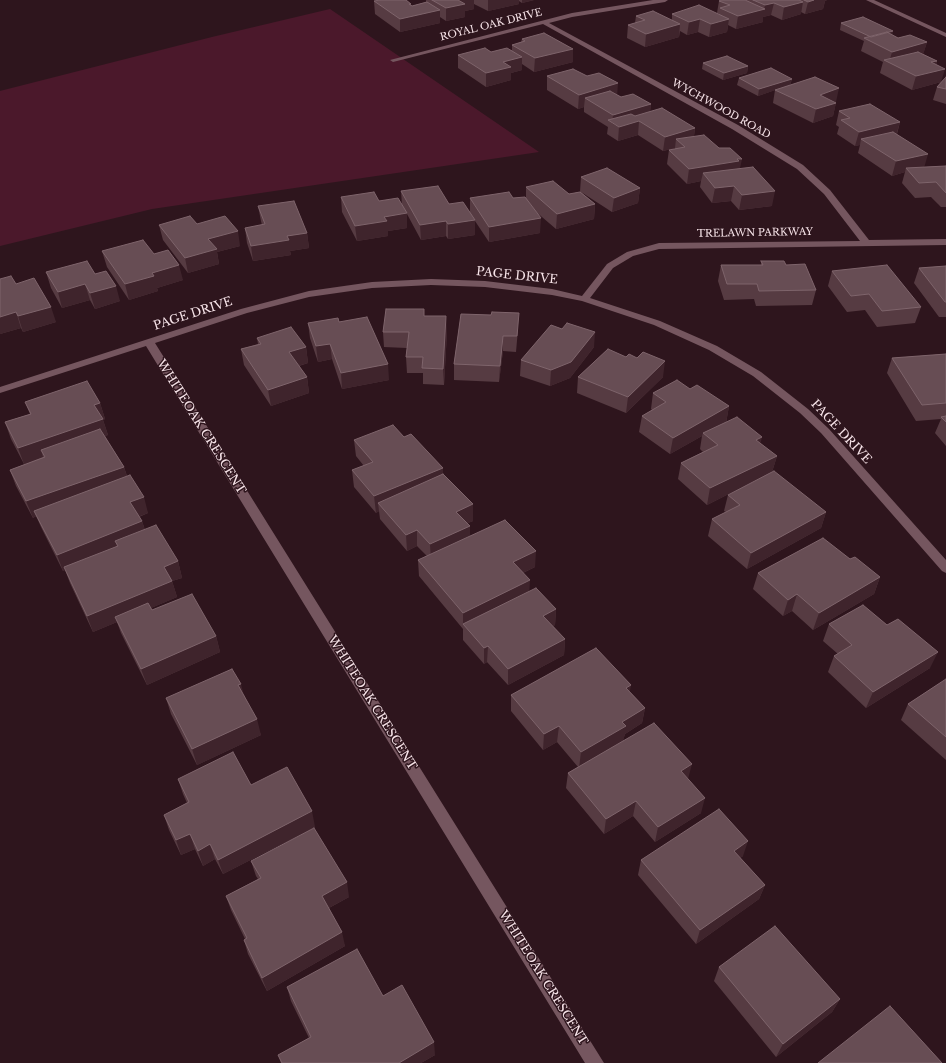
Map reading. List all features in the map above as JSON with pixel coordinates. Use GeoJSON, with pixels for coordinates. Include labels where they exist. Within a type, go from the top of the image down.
{"type":"FeatureCollection","features":[{"type":"Feature","properties":{"kind":"street","name":"ROYAL OAK DRIVE"},"geometry":{"type":"LineString","coordinates":[[393,60],[572,15],[665,0]]}},
{"type":"Feature","properties":{"kind":"street"},"geometry":{"type":"LineString","coordinates":[[869,0],[946,34]]}},
{"type":"Feature","properties":{"kind":"street","name":"WYCHWOOD ROAD"},"geometry":{"type":"LineString","coordinates":[[543,22],[735,127],[800,167],[827,192],[866,242]]}},
{"type":"Feature","properties":{"kind":"street","name":"TRELAWN PARKWAY"},"geometry":{"type":"LineString","coordinates":[[584,299],[610,266],[630,254],[653,247],[866,242],[946,242]]}},
{"type":"Feature","properties":{"kind":"street","name":"PAGE DRIVE"},"geometry":{"type":"LineString","coordinates":[[0,390],[276,302],[310,294],[372,285],[431,282],[484,284],[552,292],[584,299],[650,320],[694,339],[731,358],[781,392],[804,410],[825,431],[946,568]]}},
{"type":"Feature","properties":{"kind":"street","name":"WHITEOAK CRESCENT"},"geometry":{"type":"LineString","coordinates":[[149,342],[595,1063]]}},
{"type":"Feature","properties":{"kind":"shaded area"},"geometry":{"type":"Polygon","coordinates":[[[330,9],[539,152],[152,209],[0,246],[0,91],[212,37],[330,9]]]}},
{"type":"Feature","properties":{"kind":"building"},"geometry":{"type":"Polygon","coordinates":[[[406,0],[412,6],[427,2],[440,10],[400,19],[374,1],[406,0]]]}},
{"type":"Feature","properties":{"kind":"building"},"geometry":{"type":"Polygon","coordinates":[[[432,0],[458,0],[465,4],[446,8],[432,0]]]}},
{"type":"Feature","properties":{"kind":"building"},"geometry":{"type":"Polygon","coordinates":[[[745,0],[765,9],[738,16],[720,8],[730,5],[719,1],[745,0]]]}},
{"type":"Feature","properties":{"kind":"building"},"geometry":{"type":"Polygon","coordinates":[[[753,0],[799,0],[803,2],[784,7],[774,3],[765,5],[753,0]]]}},
{"type":"Feature","properties":{"kind":"building"},"geometry":{"type":"Polygon","coordinates":[[[699,5],[729,19],[711,24],[700,19],[689,22],[672,14],[699,5]]]}},
{"type":"Feature","properties":{"kind":"building"},"geometry":{"type":"Polygon","coordinates":[[[653,11],[680,24],[646,34],[628,25],[645,20],[636,16],[653,11]]]}},
{"type":"Feature","properties":{"kind":"building"},"geometry":{"type":"Polygon","coordinates":[[[863,17],[893,31],[871,37],[841,23],[863,17]]]}},
{"type":"Feature","properties":{"kind":"building"},"geometry":{"type":"Polygon","coordinates":[[[887,32],[898,38],[910,35],[927,42],[892,52],[864,38],[887,32]]]}},
{"type":"Feature","properties":{"kind":"building"},"geometry":{"type":"Polygon","coordinates":[[[544,33],[573,49],[535,58],[512,45],[525,41],[522,39],[544,33]]]}},
{"type":"Feature","properties":{"kind":"building"},"geometry":{"type":"Polygon","coordinates":[[[485,48],[491,52],[507,48],[522,57],[503,62],[511,67],[486,73],[458,55],[485,48]]]}},
{"type":"Feature","properties":{"kind":"building"},"geometry":{"type":"Polygon","coordinates":[[[918,52],[937,61],[931,62],[945,69],[916,76],[884,60],[918,52]]]}},
{"type":"Feature","properties":{"kind":"building"},"geometry":{"type":"Polygon","coordinates":[[[727,56],[748,66],[724,73],[703,63],[727,56]]]}},
{"type":"Feature","properties":{"kind":"building"},"geometry":{"type":"Polygon","coordinates":[[[771,68],[792,79],[759,89],[739,78],[771,68]]]}},
{"type":"Feature","properties":{"kind":"building"},"geometry":{"type":"Polygon","coordinates":[[[573,69],[587,76],[599,73],[618,83],[579,95],[547,76],[573,69]]]}},
{"type":"Feature","properties":{"kind":"building"},"geometry":{"type":"Polygon","coordinates":[[[815,77],[839,88],[820,95],[836,103],[816,109],[775,90],[815,77]]]}},
{"type":"Feature","properties":{"kind":"building"},"geometry":{"type":"Polygon","coordinates":[[[946,77],[946,89],[937,87],[946,77]]]}},
{"type":"Feature","properties":{"kind":"building"},"geometry":{"type":"Polygon","coordinates":[[[610,91],[621,97],[633,94],[651,104],[613,115],[585,98],[610,91]]]}},
{"type":"Feature","properties":{"kind":"building"},"geometry":{"type":"Polygon","coordinates":[[[870,104],[900,122],[859,132],[841,120],[850,118],[839,111],[870,104]]]}},
{"type":"Feature","properties":{"kind":"building"},"geometry":{"type":"Polygon","coordinates":[[[662,108],[695,128],[665,137],[639,121],[619,127],[608,120],[631,114],[635,116],[662,108]]]}},
{"type":"Feature","properties":{"kind":"building"},"geometry":{"type":"Polygon","coordinates":[[[893,132],[928,154],[896,161],[861,139],[893,132]]]}},
{"type":"Feature","properties":{"kind":"building"},"geometry":{"type":"Polygon","coordinates":[[[704,135],[719,148],[730,148],[742,159],[737,159],[739,161],[689,169],[669,150],[685,147],[676,139],[704,135]]]}},
{"type":"Feature","properties":{"kind":"building"},"geometry":{"type":"Polygon","coordinates":[[[946,166],[946,193],[936,182],[919,183],[906,168],[946,166]]]}},
{"type":"Feature","properties":{"kind":"building"},"geometry":{"type":"Polygon","coordinates":[[[753,167],[775,191],[742,195],[734,186],[715,188],[703,173],[753,167]]]}},
{"type":"Feature","properties":{"kind":"building"},"geometry":{"type":"Polygon","coordinates":[[[607,168],[640,188],[614,198],[581,177],[607,168]]]}},
{"type":"Feature","properties":{"kind":"building"},"geometry":{"type":"Polygon","coordinates":[[[553,181],[569,194],[580,192],[595,204],[557,214],[526,187],[553,181]]]}},
{"type":"Feature","properties":{"kind":"building"},"geometry":{"type":"Polygon","coordinates":[[[438,186],[449,204],[463,202],[475,220],[448,224],[446,221],[420,225],[401,191],[438,186]]]}},
{"type":"Feature","properties":{"kind":"building"},"geometry":{"type":"Polygon","coordinates":[[[374,192],[379,201],[398,198],[407,213],[384,217],[387,221],[355,226],[341,197],[374,192]]]}},
{"type":"Feature","properties":{"kind":"building"},"geometry":{"type":"Polygon","coordinates":[[[509,192],[513,198],[525,197],[541,218],[489,227],[470,198],[509,192]]]}},
{"type":"Feature","properties":{"kind":"building"},"geometry":{"type":"Polygon","coordinates":[[[294,201],[307,233],[287,236],[289,240],[251,246],[245,228],[265,224],[258,206],[294,201]]]}},
{"type":"Feature","properties":{"kind":"building"},"geometry":{"type":"Polygon","coordinates":[[[190,216],[197,224],[225,216],[238,231],[208,239],[217,249],[185,258],[159,225],[190,216]]]}},
{"type":"Feature","properties":{"kind":"building"},"geometry":{"type":"Polygon","coordinates":[[[143,240],[154,254],[168,250],[179,265],[152,273],[154,276],[125,284],[102,251],[143,240]]]}},
{"type":"Feature","properties":{"kind":"building"},"geometry":{"type":"Polygon","coordinates":[[[87,261],[95,274],[106,271],[116,286],[90,293],[85,284],[58,292],[46,272],[87,261]]]}},
{"type":"Feature","properties":{"kind":"building"},"geometry":{"type":"Polygon","coordinates":[[[761,261],[784,261],[786,265],[805,264],[816,290],[759,291],[757,284],[727,284],[721,265],[763,265],[761,261]]]}},
{"type":"Feature","properties":{"kind":"building"},"geometry":{"type":"Polygon","coordinates":[[[887,265],[921,307],[882,311],[869,294],[851,296],[832,271],[887,265]]]}},
{"type":"Feature","properties":{"kind":"building"},"geometry":{"type":"Polygon","coordinates":[[[946,266],[946,302],[945,302],[919,268],[946,266]]]}},
{"type":"Feature","properties":{"kind":"building"},"geometry":{"type":"Polygon","coordinates":[[[11,276],[16,284],[34,278],[51,307],[18,316],[16,312],[0,317],[0,279],[11,276]]]}},
{"type":"Feature","properties":{"kind":"building"},"geometry":{"type":"Polygon","coordinates":[[[386,309],[424,309],[424,316],[446,316],[443,369],[422,368],[423,357],[406,357],[409,332],[383,332],[386,309]]]}},
{"type":"Feature","properties":{"kind":"building"},"geometry":{"type":"Polygon","coordinates":[[[492,312],[519,313],[517,336],[503,336],[500,366],[454,364],[461,314],[491,315],[492,312]]]}},
{"type":"Feature","properties":{"kind":"building"},"geometry":{"type":"Polygon","coordinates":[[[367,317],[388,364],[341,373],[330,344],[316,346],[308,323],[338,318],[339,322],[367,317]]]}},
{"type":"Feature","properties":{"kind":"building"},"geometry":{"type":"Polygon","coordinates":[[[567,323],[595,332],[571,362],[551,370],[521,360],[551,325],[562,329],[567,323]]]}},
{"type":"Feature","properties":{"kind":"building"},"geometry":{"type":"Polygon","coordinates":[[[291,327],[306,347],[289,352],[307,377],[268,390],[241,349],[261,344],[257,338],[291,327]]]}},
{"type":"Feature","properties":{"kind":"building"},"geometry":{"type":"Polygon","coordinates":[[[608,349],[626,357],[629,354],[637,358],[643,352],[665,361],[628,397],[578,377],[608,349]]]}},
{"type":"Feature","properties":{"kind":"building"},"geometry":{"type":"Polygon","coordinates":[[[946,354],[946,403],[922,405],[892,358],[946,354]]]}},
{"type":"Feature","properties":{"kind":"building"},"geometry":{"type":"Polygon","coordinates":[[[677,380],[690,389],[697,385],[729,406],[673,438],[642,416],[666,402],[653,393],[677,380]]]}},
{"type":"Feature","properties":{"kind":"building"},"geometry":{"type":"Polygon","coordinates":[[[87,381],[100,403],[94,405],[103,419],[18,448],[5,422],[31,414],[25,402],[87,381]]]}},
{"type":"Feature","properties":{"kind":"building"},"geometry":{"type":"Polygon","coordinates":[[[946,416],[946,422],[941,417],[946,416]]]}},
{"type":"Feature","properties":{"kind":"building"},"geometry":{"type":"Polygon","coordinates":[[[737,417],[762,437],[756,440],[777,456],[710,488],[681,463],[718,445],[703,433],[737,417]]]}},
{"type":"Feature","properties":{"kind":"building"},"geometry":{"type":"Polygon","coordinates":[[[393,425],[404,437],[411,434],[443,468],[374,496],[352,470],[373,462],[354,440],[393,425]]]}},
{"type":"Feature","properties":{"kind":"building"},"geometry":{"type":"Polygon","coordinates":[[[100,429],[124,467],[26,501],[10,470],[45,457],[41,450],[100,429]]]}},
{"type":"Feature","properties":{"kind":"building"},"geometry":{"type":"Polygon","coordinates":[[[774,471],[826,512],[751,553],[712,519],[740,505],[728,495],[774,471]]]}},
{"type":"Feature","properties":{"kind":"building"},"geometry":{"type":"Polygon","coordinates":[[[443,474],[473,504],[456,512],[470,526],[430,544],[417,530],[406,535],[378,503],[443,474]]]}},
{"type":"Feature","properties":{"kind":"building"},"geometry":{"type":"Polygon","coordinates":[[[130,475],[144,497],[130,502],[142,521],[57,555],[34,511],[130,475]]]}},
{"type":"Feature","properties":{"kind":"building"},"geometry":{"type":"Polygon","coordinates":[[[505,520],[536,551],[513,562],[530,580],[463,613],[418,560],[505,520]]]}},
{"type":"Feature","properties":{"kind":"building"},"geometry":{"type":"Polygon","coordinates":[[[156,525],[178,561],[164,567],[172,581],[87,616],[64,567],[118,546],[115,541],[156,525]]]}},
{"type":"Feature","properties":{"kind":"building"},"geometry":{"type":"Polygon","coordinates":[[[823,538],[850,559],[855,557],[880,577],[819,613],[797,594],[788,600],[758,573],[823,538]]]}},
{"type":"Feature","properties":{"kind":"building"},"geometry":{"type":"Polygon","coordinates":[[[536,588],[556,609],[543,616],[565,639],[508,669],[488,646],[484,648],[463,624],[536,588]]]}},
{"type":"Feature","properties":{"kind":"building"},"geometry":{"type":"Polygon","coordinates":[[[192,594],[216,636],[141,669],[115,617],[148,603],[152,610],[192,594]]]}},
{"type":"Feature","properties":{"kind":"building"},"geometry":{"type":"Polygon","coordinates":[[[863,605],[887,625],[898,619],[938,652],[873,692],[834,656],[852,645],[829,624],[863,605]]]}},
{"type":"Feature","properties":{"kind":"building"},"geometry":{"type":"Polygon","coordinates":[[[596,648],[631,685],[626,688],[645,708],[622,722],[626,726],[581,752],[559,726],[544,734],[511,695],[596,648]]]}},
{"type":"Feature","properties":{"kind":"building"},"geometry":{"type":"Polygon","coordinates":[[[232,669],[241,684],[238,685],[257,719],[192,749],[166,698],[232,669]]]}},
{"type":"Feature","properties":{"kind":"building"},"geometry":{"type":"Polygon","coordinates":[[[946,679],[946,737],[908,704],[946,679]]]}},
{"type":"Feature","properties":{"kind":"building"},"geometry":{"type":"Polygon","coordinates":[[[654,723],[692,764],[681,771],[705,798],[658,827],[636,801],[606,819],[568,773],[654,723]]]}},
{"type":"Feature","properties":{"kind":"building"},"geometry":{"type":"Polygon","coordinates":[[[233,752],[251,785],[287,767],[312,811],[218,860],[210,844],[198,851],[190,834],[176,840],[164,815],[189,802],[178,779],[233,752]]]}},
{"type":"Feature","properties":{"kind":"building"},"geometry":{"type":"Polygon","coordinates":[[[719,809],[748,841],[734,851],[765,885],[700,930],[641,860],[719,809]]]}},
{"type":"Feature","properties":{"kind":"building"},"geometry":{"type":"Polygon","coordinates":[[[314,828],[347,882],[322,896],[342,932],[262,978],[244,940],[247,938],[226,896],[261,878],[251,861],[314,828]]]}},
{"type":"Feature","properties":{"kind":"building"},"geometry":{"type":"Polygon","coordinates":[[[775,926],[840,999],[783,1044],[719,967],[775,926]]]}},
{"type":"Feature","properties":{"kind":"building"},"geometry":{"type":"Polygon","coordinates":[[[357,949],[383,996],[402,985],[434,1042],[399,1063],[282,1063],[278,1055],[311,1037],[287,987],[357,949]]]}},
{"type":"Feature","properties":{"kind":"building"},"geometry":{"type":"Polygon","coordinates":[[[890,1006],[942,1063],[818,1063],[890,1006]]]}}]}
